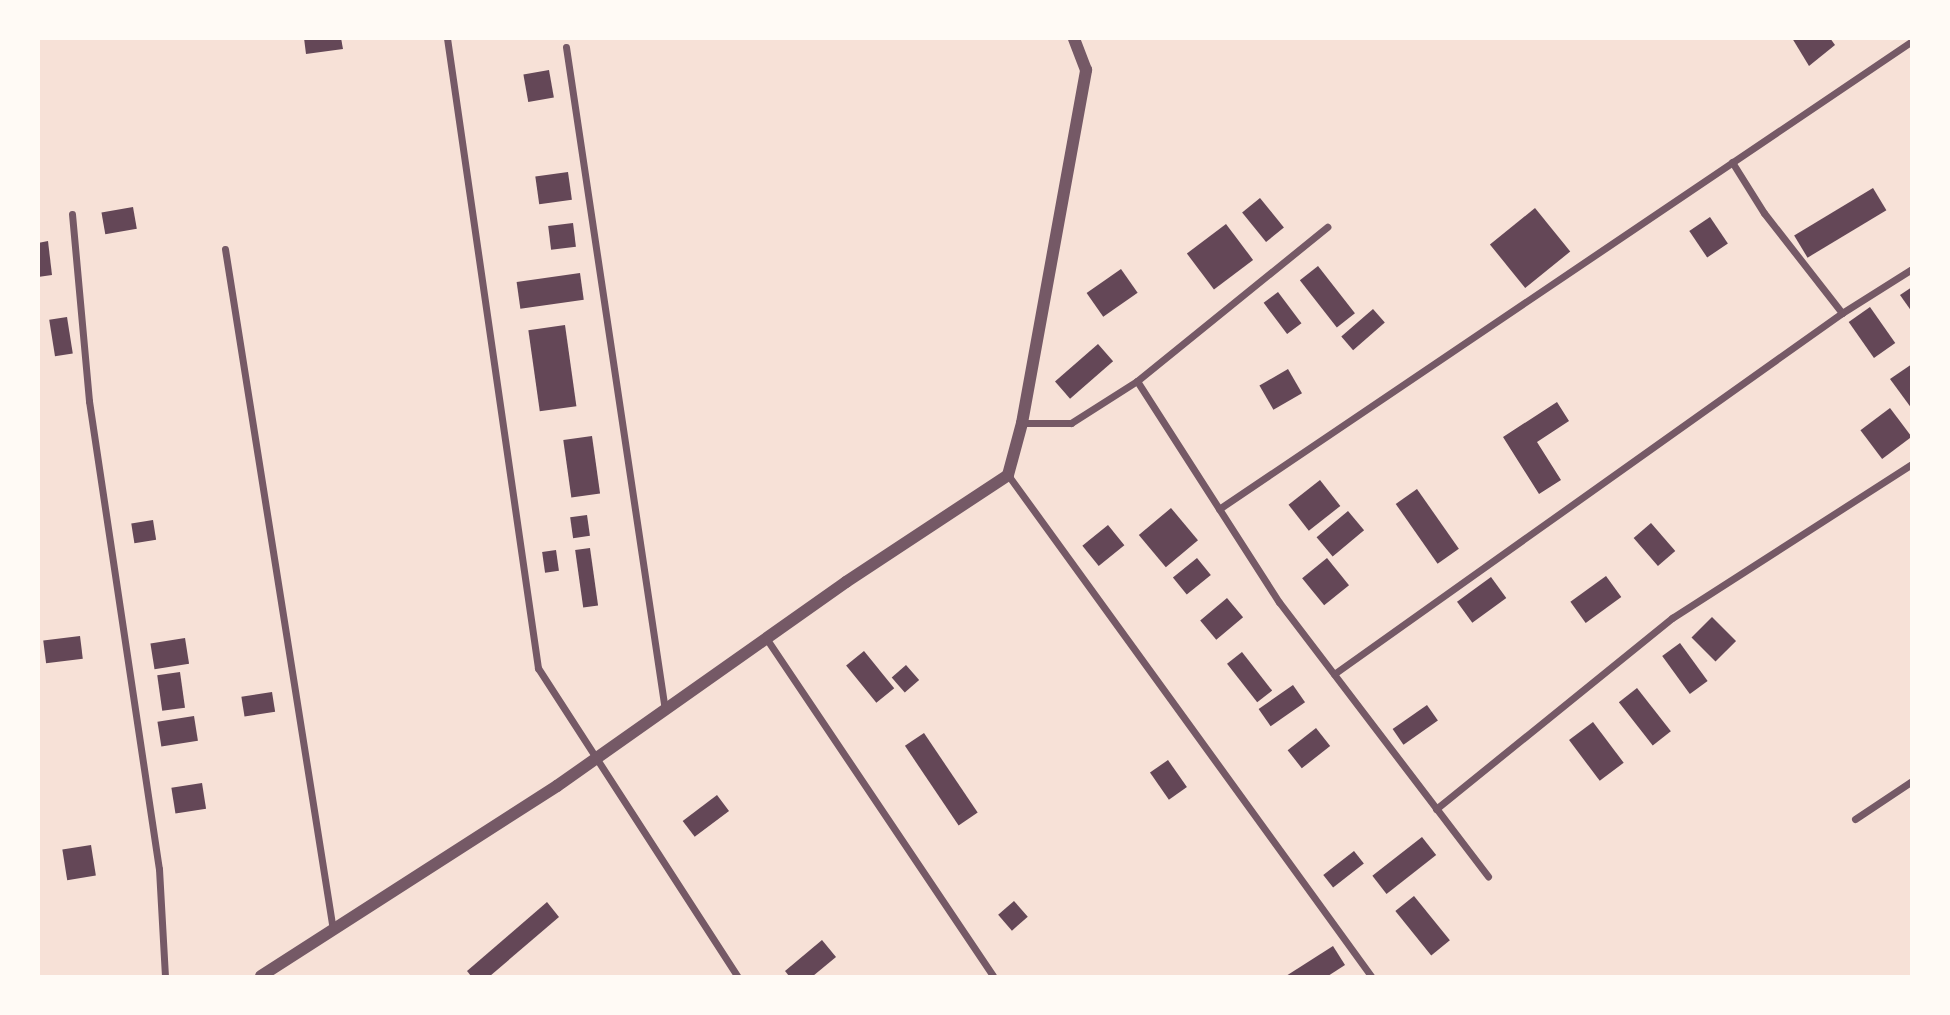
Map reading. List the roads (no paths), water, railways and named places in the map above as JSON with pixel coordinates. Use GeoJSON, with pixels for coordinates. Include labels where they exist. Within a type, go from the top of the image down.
{"type":"FeatureCollection","features":[{"type":"Feature","properties":{"kind":"street"},"geometry":{"type":"LineString","coordinates":[[447,38],[538,668],[594,760],[737,976]]}},
{"type":"Feature","properties":{"kind":"street"},"geometry":{"type":"LineString","coordinates":[[261,976],[594,760],[766,638],[1008,475],[1022,423],[1086,71],[1074,38]]}},
{"type":"Feature","properties":{"kind":"street"},"geometry":{"type":"LineString","coordinates":[[1219,509],[1912,41]]}},
{"type":"Feature","properties":{"kind":"street"},"geometry":{"type":"LineString","coordinates":[[566,47],[665,710]]}},
{"type":"Feature","properties":{"kind":"street"},"geometry":{"type":"LineString","coordinates":[[1732,162],[1764,213],[1842,313]]}},
{"type":"Feature","properties":{"kind":"street"},"geometry":{"type":"LineString","coordinates":[[72,214],[89,401],[159,869],[165,976]]}},
{"type":"Feature","properties":{"kind":"street"},"geometry":{"type":"LineString","coordinates":[[1022,423],[1071,422],[1137,381],[1327,227]]}},
{"type":"Feature","properties":{"kind":"street"},"geometry":{"type":"LineString","coordinates":[[225,249],[333,930]]}},
{"type":"Feature","properties":{"kind":"street"},"geometry":{"type":"LineString","coordinates":[[1334,674],[1842,313],[1912,269]]}},
{"type":"Feature","properties":{"kind":"street"},"geometry":{"type":"LineString","coordinates":[[1137,381],[1279,602],[1488,876]]}},
{"type":"Feature","properties":{"kind":"street"},"geometry":{"type":"LineString","coordinates":[[1436,809],[1671,618],[1912,464]]}},
{"type":"Feature","properties":{"kind":"street"},"geometry":{"type":"LineString","coordinates":[[1008,475],[1371,976]]}},
{"type":"Feature","properties":{"kind":"street"},"geometry":{"type":"LineString","coordinates":[[766,638],[993,976]]}},
{"type":"Feature","properties":{"kind":"street"},"geometry":{"type":"LineString","coordinates":[[1855,819],[1912,781]]}}]}
